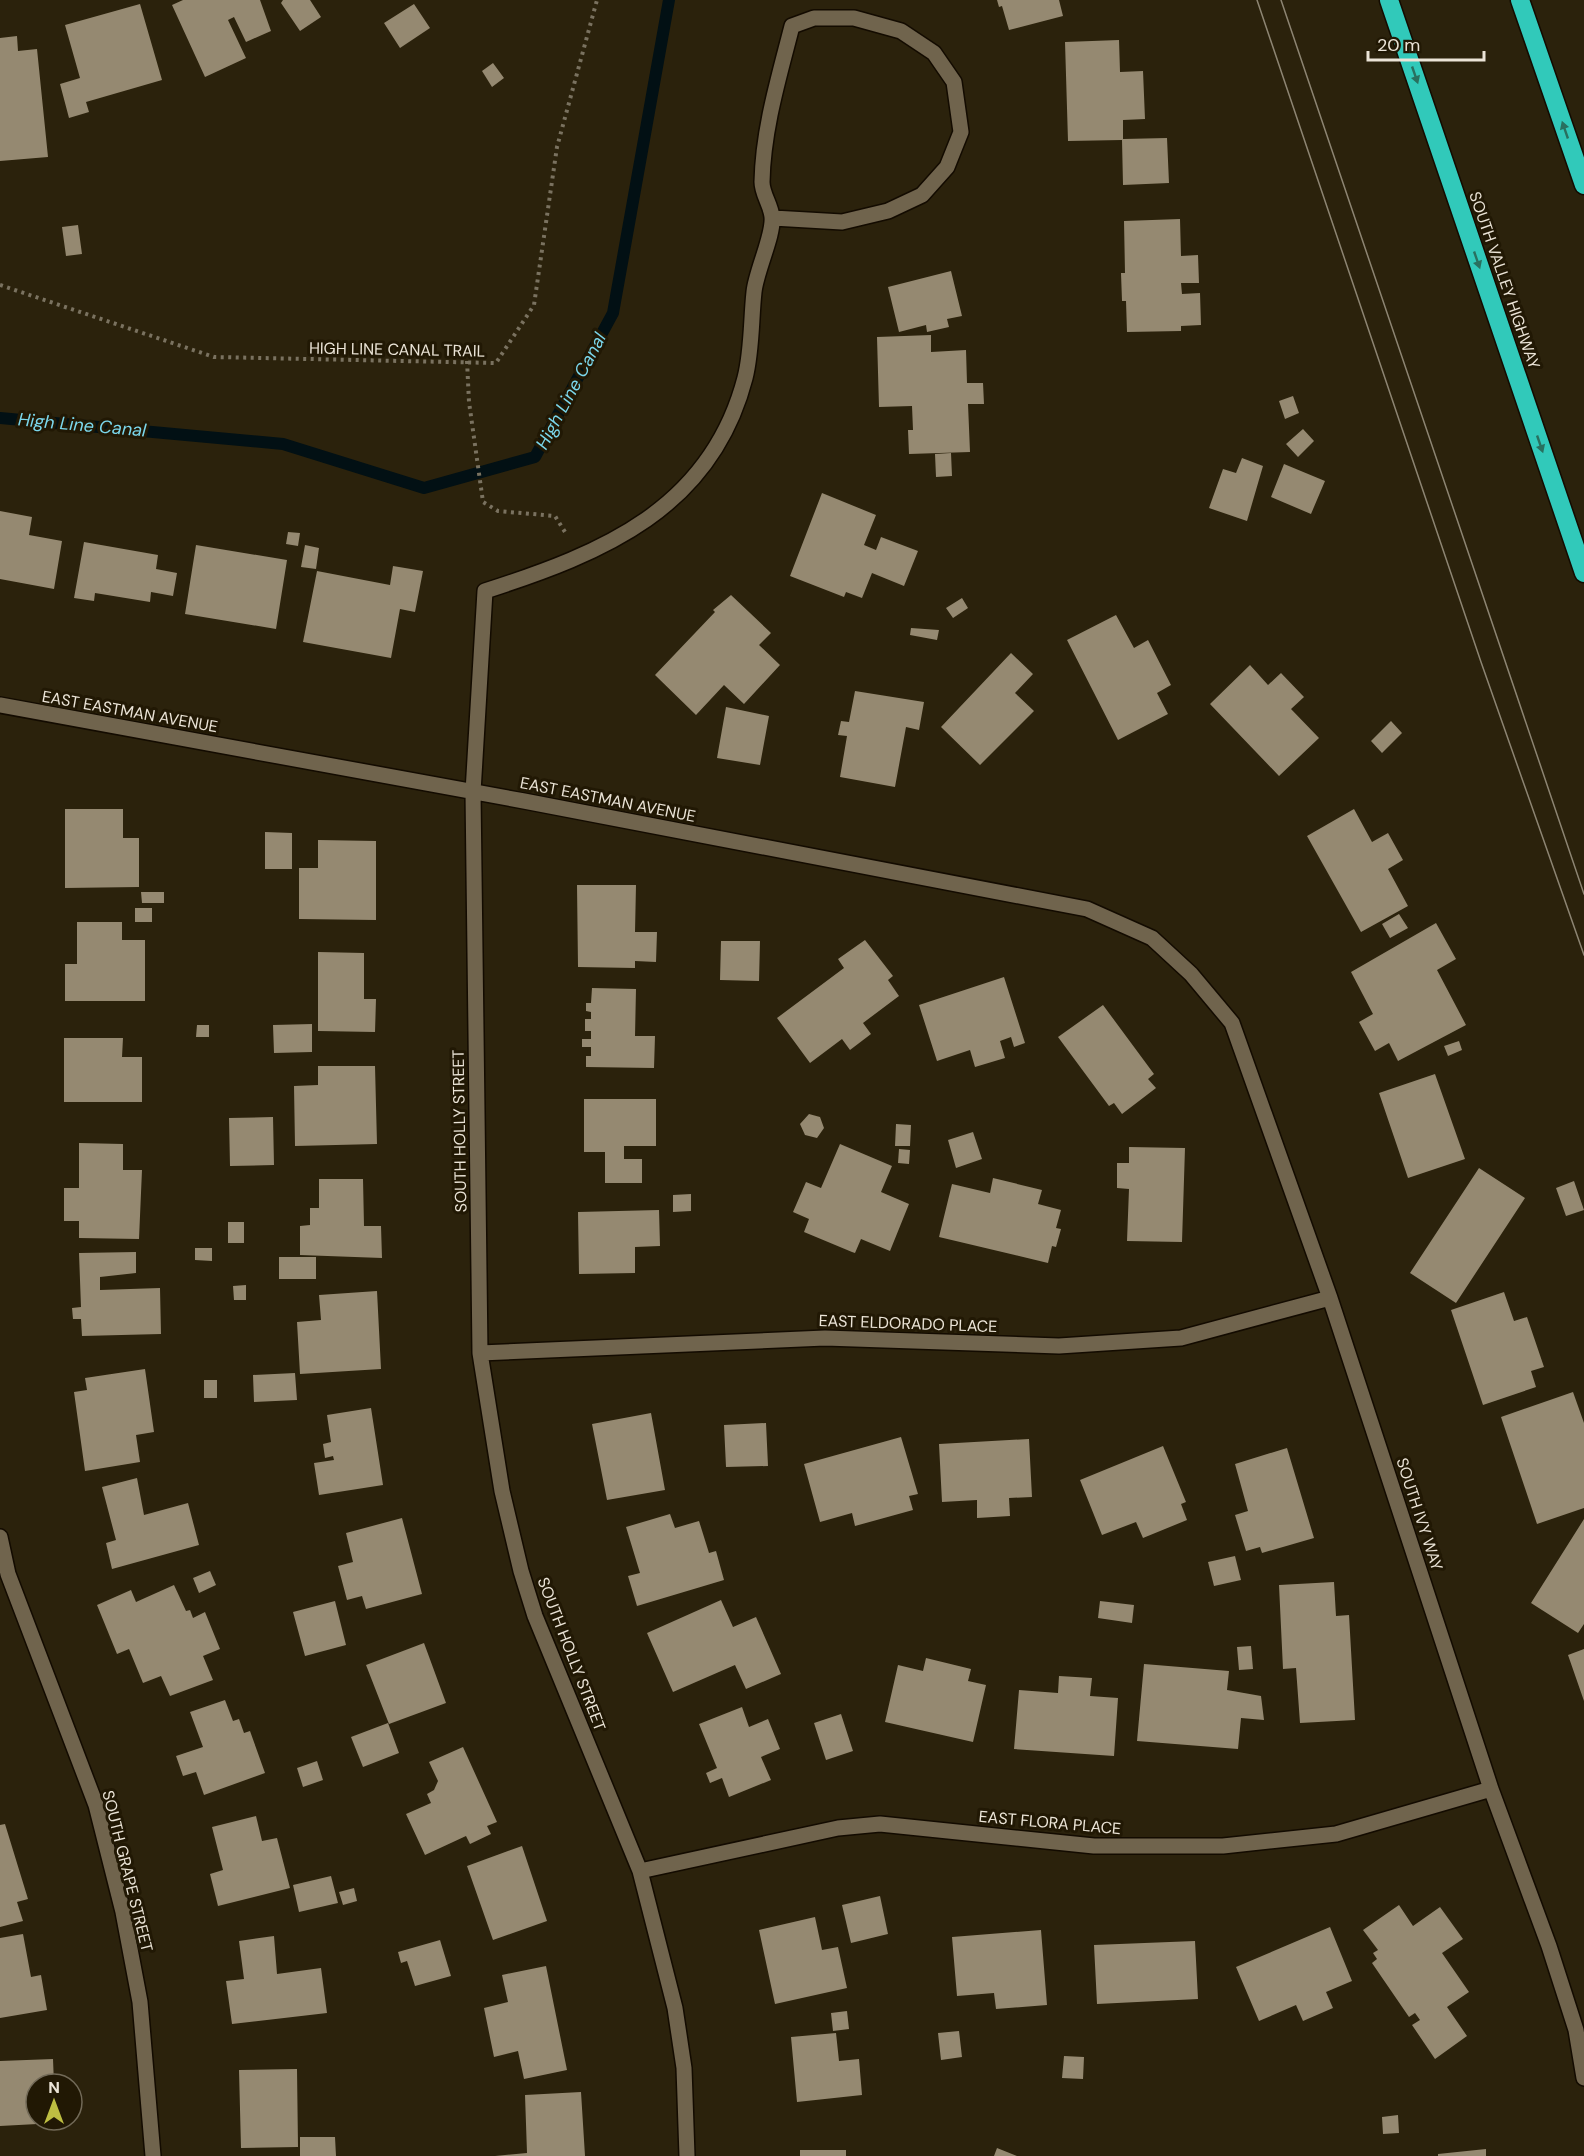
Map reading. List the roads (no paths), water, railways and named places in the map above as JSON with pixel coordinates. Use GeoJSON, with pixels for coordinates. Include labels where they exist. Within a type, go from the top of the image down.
{"type":"FeatureCollection","features":[{"type":"Feature","properties":{"kind":"highway","name":"SOUTH VALLEY HIGHWAY"},"geometry":{"type":"LineString","coordinates":[[1389,0],[1584,573]]}},
{"type":"Feature","properties":{"kind":"highway"},"geometry":{"type":"LineString","coordinates":[[1520,0],[1584,185]]}},
{"type":"Feature","properties":{"kind":"street"},"geometry":{"type":"LineString","coordinates":[[814,18],[854,18],[901,31],[934,52],[954,81],[960,132],[947,167],[922,195],[888,211],[842,222],[773,218],[762,185],[770,112],[792,26],[814,18]]}},
{"type":"Feature","properties":{"kind":"street","name":"SOUTH HOLLY STREET"},"geometry":{"type":"LineString","coordinates":[[687,2156],[684,2068],[675,2008],[640,1871],[534,1616],[502,1491],[480,1353],[473,792],[485,591],[529,577],[578,557],[646,523],[699,474],[727,431],[745,376],[755,285],[773,218]]}},
{"type":"Feature","properties":{"kind":"street","name":"EAST EASTMAN AVENUE"},"geometry":{"type":"LineString","coordinates":[[0,705],[1087,909],[1152,938],[1191,974]]}},
{"type":"Feature","properties":{"kind":"street","name":"SOUTH IVY WAY"},"geometry":{"type":"LineString","coordinates":[[1191,974],[1232,1023],[1330,1298],[1491,1789],[1566,1999],[1576,2030],[1584,2078]]}},
{"type":"Feature","properties":{"kind":"street","name":"EAST ELDORADO PLACE"},"geometry":{"type":"LineString","coordinates":[[480,1353],[825,1338],[1059,1346],[1181,1338],[1330,1298]]}},
{"type":"Feature","properties":{"kind":"street","name":"SOUTH GRAPE STREET"},"geometry":{"type":"LineString","coordinates":[[0,1538],[8,1574],[96,1805],[123,1912],[140,2002],[153,2156]]}},
{"type":"Feature","properties":{"kind":"street","name":"EAST FLORA PLACE"},"geometry":{"type":"LineString","coordinates":[[640,1871],[838,1828],[880,1824],[1094,1846],[1223,1846],[1336,1834],[1491,1789]]}},
{"type":"Feature","properties":{"kind":"waterway","name":"High Line Canal"},"geometry":{"type":"LineString","coordinates":[[0,418],[283,444],[424,488],[535,457],[613,313],[669,0]]}},
{"type":"Feature","properties":{"kind":"tram line"},"geometry":{"type":"LineString","coordinates":[[1257,0],[1481,662],[1584,955]]}},
{"type":"Feature","properties":{"kind":"tram line"},"geometry":{"type":"LineString","coordinates":[[1281,0],[1584,894]]}}]}
